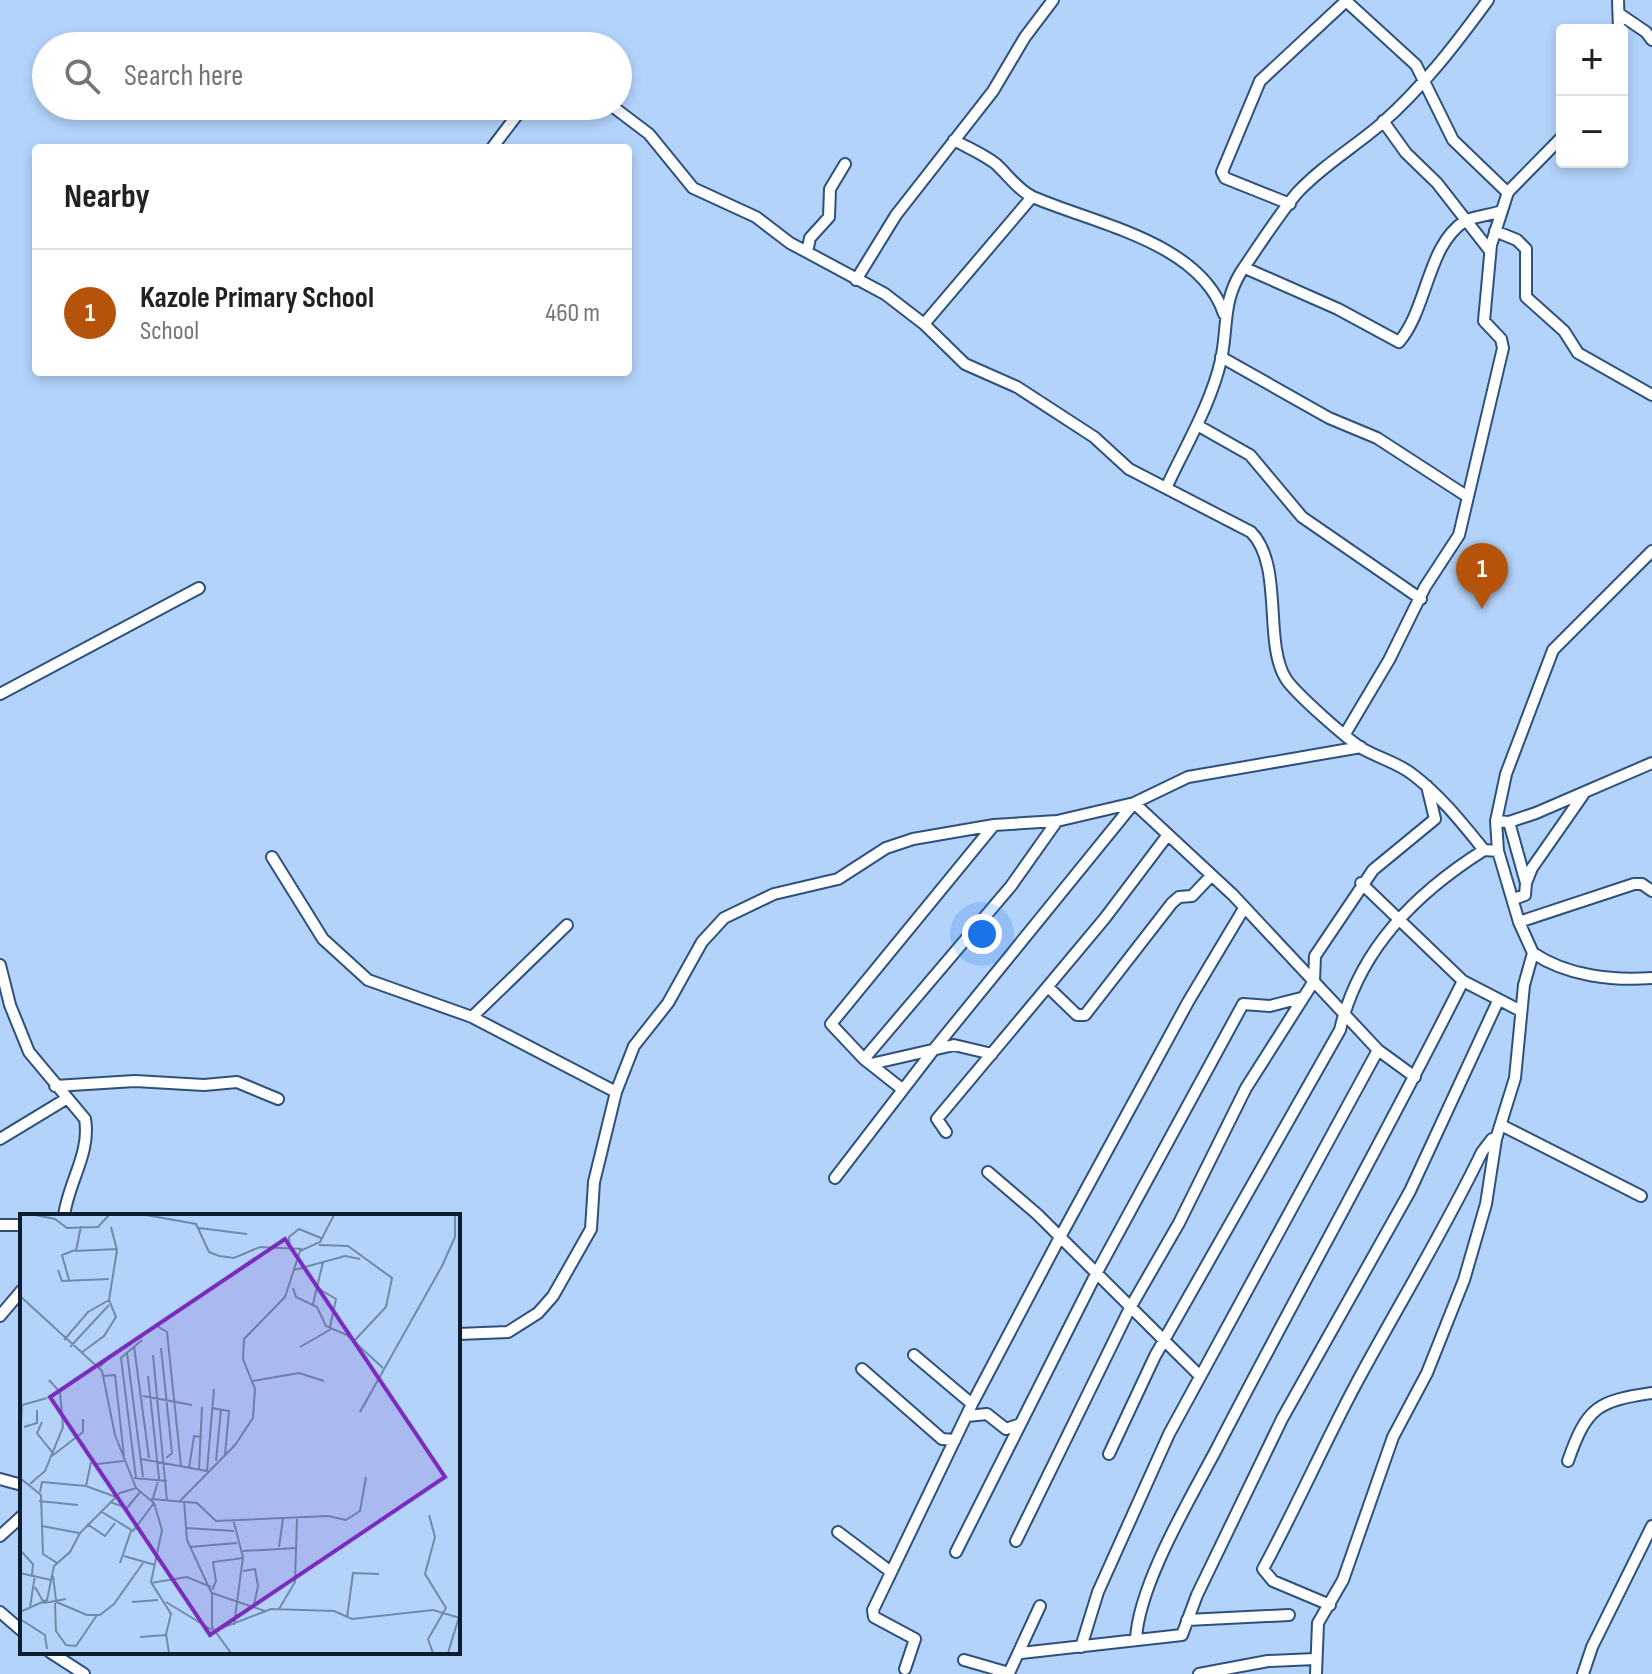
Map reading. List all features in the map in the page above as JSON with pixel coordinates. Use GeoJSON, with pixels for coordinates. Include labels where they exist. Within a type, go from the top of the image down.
{"type":"FeatureCollection","features":[{"type":"Feature","properties":{"kind":"street"},"geometry":{"type":"LineString","coordinates":[[856,280],[896,215],[993,91],[1053,0]]}},
{"type":"Feature","properties":{"kind":"street"},"geometry":{"type":"LineString","coordinates":[[1166,488],[1197,425],[1221,357],[1224,314],[1245,268],[1290,204],[1326,164],[1383,121],[1426,79],[1488,0]]}},
{"type":"Feature","properties":{"kind":"street"},"geometry":{"type":"LineString","coordinates":[[1290,204],[1225,178],[1222,172],[1260,81],[1345,1],[1372,29],[1411,60],[1426,79],[1453,140],[1508,193]]}},
{"type":"Feature","properties":{"kind":"street"},"geometry":{"type":"LineString","coordinates":[[1617,5],[1652,40]]}},
{"type":"Feature","properties":{"kind":"street"},"geometry":{"type":"LineString","coordinates":[[495,144],[513,120]]}},
{"type":"Feature","properties":{"kind":"street"},"geometry":{"type":"LineString","coordinates":[[630,120],[649,134],[693,188],[756,217],[807,252],[885,294],[924,324],[971,368],[1012,384],[1094,437],[1129,469],[1256,537],[1273,597],[1281,669],[1287,680],[1361,747],[1410,773],[1427,786],[1484,850]]}},
{"type":"Feature","properties":{"kind":"street"},"geometry":{"type":"LineString","coordinates":[[1383,121],[1406,153],[1437,183],[1490,251]]}},
{"type":"Feature","properties":{"kind":"street"},"geometry":{"type":"LineString","coordinates":[[954,140],[986,156],[1032,197],[1124,231],[1192,267],[1216,294],[1224,314]]}},
{"type":"Feature","properties":{"kind":"street"},"geometry":{"type":"LineString","coordinates":[[1345,734],[1459,535],[1503,348],[1501,339],[1484,321],[1490,251],[1508,193],[1515,181],[1556,143]]}},
{"type":"Feature","properties":{"kind":"street"},"geometry":{"type":"LineString","coordinates":[[807,252],[810,238],[829,217],[830,189],[845,164]]}},
{"type":"Feature","properties":{"kind":"street"},"geometry":{"type":"LineString","coordinates":[[924,324],[1032,197]]}},
{"type":"Feature","properties":{"kind":"street"},"geometry":{"type":"LineString","coordinates":[[1245,268],[1338,309],[1399,342],[1425,298],[1427,278],[1440,252],[1466,221],[1502,211]]}},
{"type":"Feature","properties":{"kind":"street"},"geometry":{"type":"LineString","coordinates":[[1495,231],[1517,240],[1526,249],[1526,297],[1564,331],[1578,353],[1652,395]]}},
{"type":"Feature","properties":{"kind":"street"},"geometry":{"type":"LineString","coordinates":[[1221,357],[1329,418],[1377,438],[1468,497]]}},
{"type":"Feature","properties":{"kind":"street"},"geometry":{"type":"LineString","coordinates":[[1197,425],[1250,455],[1302,517],[1421,599]]}},
{"type":"Feature","properties":{"kind":"street"},"geometry":{"type":"LineString","coordinates":[[1316,1674],[1315,1632],[1343,1580],[1393,1437],[1413,1403],[1456,1305],[1486,1204],[1496,1139],[1515,1078],[1521,1011],[1533,953],[1519,922],[1498,851],[1496,821],[1506,774],[1553,650],[1652,551]]}},
{"type":"Feature","properties":{"kind":"street"},"geometry":{"type":"LineString","coordinates":[[0,694],[199,588]]}},
{"type":"Feature","properties":{"kind":"street"},"geometry":{"type":"LineString","coordinates":[[460,1334],[508,1332],[538,1313],[553,1296],[591,1229],[594,1182],[616,1092],[634,1046],[668,1003],[702,942],[724,918],[774,894],[838,879],[899,843],[994,825],[1057,821],[1134,803],[1188,777],[1361,747]]}},
{"type":"Feature","properties":{"kind":"street"},"geometry":{"type":"LineString","coordinates":[[1496,821],[1509,822],[1583,795],[1652,763]]}},
{"type":"Feature","properties":{"kind":"street"},"geometry":{"type":"LineString","coordinates":[[1016,1541],[1130,1308],[1179,1223],[1246,1088],[1314,981],[1315,956],[1361,883],[1435,819],[1427,786]]}},
{"type":"Feature","properties":{"kind":"street"},"geometry":{"type":"LineString","coordinates":[[1514,899],[1525,895],[1532,868],[1583,795]]}},
{"type":"Feature","properties":{"kind":"street"},"geometry":{"type":"LineString","coordinates":[[1134,803],[1210,877],[1233,895],[1243,910],[1378,1050],[1415,1077]]}},
{"type":"Feature","properties":{"kind":"street"},"geometry":{"type":"LineString","coordinates":[[835,1178],[902,1089],[1134,803]]}},
{"type":"Feature","properties":{"kind":"street"},"geometry":{"type":"LineString","coordinates":[[868,1062],[878,1042],[1011,886],[1057,821]]}},
{"type":"Feature","properties":{"kind":"street"},"geometry":{"type":"LineString","coordinates":[[1509,822],[1526,883]]}},
{"type":"Feature","properties":{"kind":"street"},"geometry":{"type":"LineString","coordinates":[[902,1089],[868,1062],[831,1024],[994,825]]}},
{"type":"Feature","properties":{"kind":"street"},"geometry":{"type":"LineString","coordinates":[[946,1132],[937,1119],[1048,987],[1167,836]]}},
{"type":"Feature","properties":{"kind":"street"},"geometry":{"type":"LineString","coordinates":[[1109,1454],[1164,1343],[1340,1030],[1346,1002],[1380,942],[1398,918],[1484,850],[1498,851]]}},
{"type":"Feature","properties":{"kind":"street"},"geometry":{"type":"LineString","coordinates":[[272,857],[312,925],[350,966],[382,988],[421,996],[472,1017],[616,1092]]}},
{"type":"Feature","properties":{"kind":"street"},"geometry":{"type":"LineString","coordinates":[[1048,987],[1077,1015],[1085,1015],[1172,903],[1179,897],[1192,896],[1210,877]]}},
{"type":"Feature","properties":{"kind":"street"},"geometry":{"type":"LineString","coordinates":[[1361,883],[1433,956],[1463,981],[1521,1011]]}},
{"type":"Feature","properties":{"kind":"street"},"geometry":{"type":"LineString","coordinates":[[1519,922],[1634,884],[1642,884],[1652,891]]}},
{"type":"Feature","properties":{"kind":"street"},"geometry":{"type":"LineString","coordinates":[[905,1669],[915,1639],[873,1613],[891,1572],[972,1404],[1059,1239],[1188,1002],[1243,910]]}},
{"type":"Feature","properties":{"kind":"street"},"geometry":{"type":"LineString","coordinates":[[472,1017],[567,925]]}},
{"type":"Feature","properties":{"kind":"street"},"geometry":{"type":"LineString","coordinates":[[1533,953],[1560,966],[1601,977],[1652,978]]}},
{"type":"Feature","properties":{"kind":"street"},"geometry":{"type":"LineString","coordinates":[[0,965],[20,1033],[38,1066],[81,1112],[87,1128],[81,1160],[67,1192],[64,1214]]}},
{"type":"Feature","properties":{"kind":"street"},"geometry":{"type":"LineString","coordinates":[[1136,1640],[1137,1622],[1144,1600],[1197,1486],[1463,981]]}},
{"type":"Feature","properties":{"kind":"street"},"geometry":{"type":"LineString","coordinates":[[956,1552],[1096,1274],[1243,1004],[1270,1006],[1301,998]]}},
{"type":"Feature","properties":{"kind":"street"},"geometry":{"type":"LineString","coordinates":[[1021,1653],[1178,1637],[1184,1631],[1282,1419],[1423,1166],[1498,1001]]}},
{"type":"Feature","properties":{"kind":"street"},"geometry":{"type":"LineString","coordinates":[[878,1042],[901,1055]]}},
{"type":"Feature","properties":{"kind":"street"},"geometry":{"type":"LineString","coordinates":[[868,1062],[960,1045],[992,1054]]}},
{"type":"Feature","properties":{"kind":"street"},"geometry":{"type":"LineString","coordinates":[[1081,1647],[1087,1622],[1123,1533],[1199,1375],[1210,1365],[1215,1347],[1378,1050]]}},
{"type":"Feature","properties":{"kind":"street"},"geometry":{"type":"LineString","coordinates":[[55,1086],[135,1081],[204,1085],[237,1082],[278,1099]]}},
{"type":"Feature","properties":{"kind":"street"},"geometry":{"type":"LineString","coordinates":[[0,1139],[66,1099]]}},
{"type":"Feature","properties":{"kind":"street"},"geometry":{"type":"LineString","coordinates":[[1501,1125],[1641,1196]]}},
{"type":"Feature","properties":{"kind":"street"},"geometry":{"type":"LineString","coordinates":[[1330,1605],[1273,1581],[1263,1569],[1281,1528],[1299,1505],[1310,1473],[1355,1386],[1482,1152],[1492,1139],[1496,1139]]}},
{"type":"Feature","properties":{"kind":"street"},"geometry":{"type":"LineString","coordinates":[[988,1172],[1037,1214],[1199,1375]]}},
{"type":"Feature","properties":{"kind":"street"},"geometry":{"type":"LineString","coordinates":[[0,1316],[20,1292]]}},
{"type":"Feature","properties":{"kind":"street"},"geometry":{"type":"LineString","coordinates":[[914,1355],[972,1404]]}},
{"type":"Feature","properties":{"kind":"street"},"geometry":{"type":"LineString","coordinates":[[862,1369],[942,1439],[955,1440]]}},
{"type":"Feature","properties":{"kind":"street"},"geometry":{"type":"LineString","coordinates":[[1568,1461],[1578,1435],[1598,1406],[1607,1401],[1652,1393]]}},
{"type":"Feature","properties":{"kind":"street"},"geometry":{"type":"LineString","coordinates":[[967,1416],[987,1414],[1006,1429],[1020,1424]]}},
{"type":"Feature","properties":{"kind":"street"},"geometry":{"type":"LineString","coordinates":[[0,1479],[20,1484]]}},
{"type":"Feature","properties":{"kind":"street"},"geometry":{"type":"LineString","coordinates":[[0,1536],[20,1518]]}},
{"type":"Feature","properties":{"kind":"street"},"geometry":{"type":"LineString","coordinates":[[1583,1674],[1592,1647],[1652,1526]]}},
{"type":"Feature","properties":{"kind":"street"},"geometry":{"type":"LineString","coordinates":[[838,1532],[891,1572]]}},
{"type":"Feature","properties":{"kind":"street"},"geometry":{"type":"LineString","coordinates":[[964,1660],[1004,1674],[1012,1671],[1040,1606]]}},
{"type":"Feature","properties":{"kind":"street"},"geometry":{"type":"LineString","coordinates":[[1187,1620],[1289,1615]]}},
{"type":"Feature","properties":{"kind":"street"},"geometry":{"type":"LineString","coordinates":[[1,1617],[20,1630]]}},
{"type":"Feature","properties":{"kind":"street"},"geometry":{"type":"LineString","coordinates":[[53,1654],[84,1674]]}},
{"type":"Feature","properties":{"kind":"street"},"geometry":{"type":"LineString","coordinates":[[1199,1674],[1268,1661],[1315,1659]]}},
{"type":"Feature","properties":{"kind":"place","name":"Kazole Primary School"},"geometry":{"type":"Point","coordinates":[1482,609]}}]}
